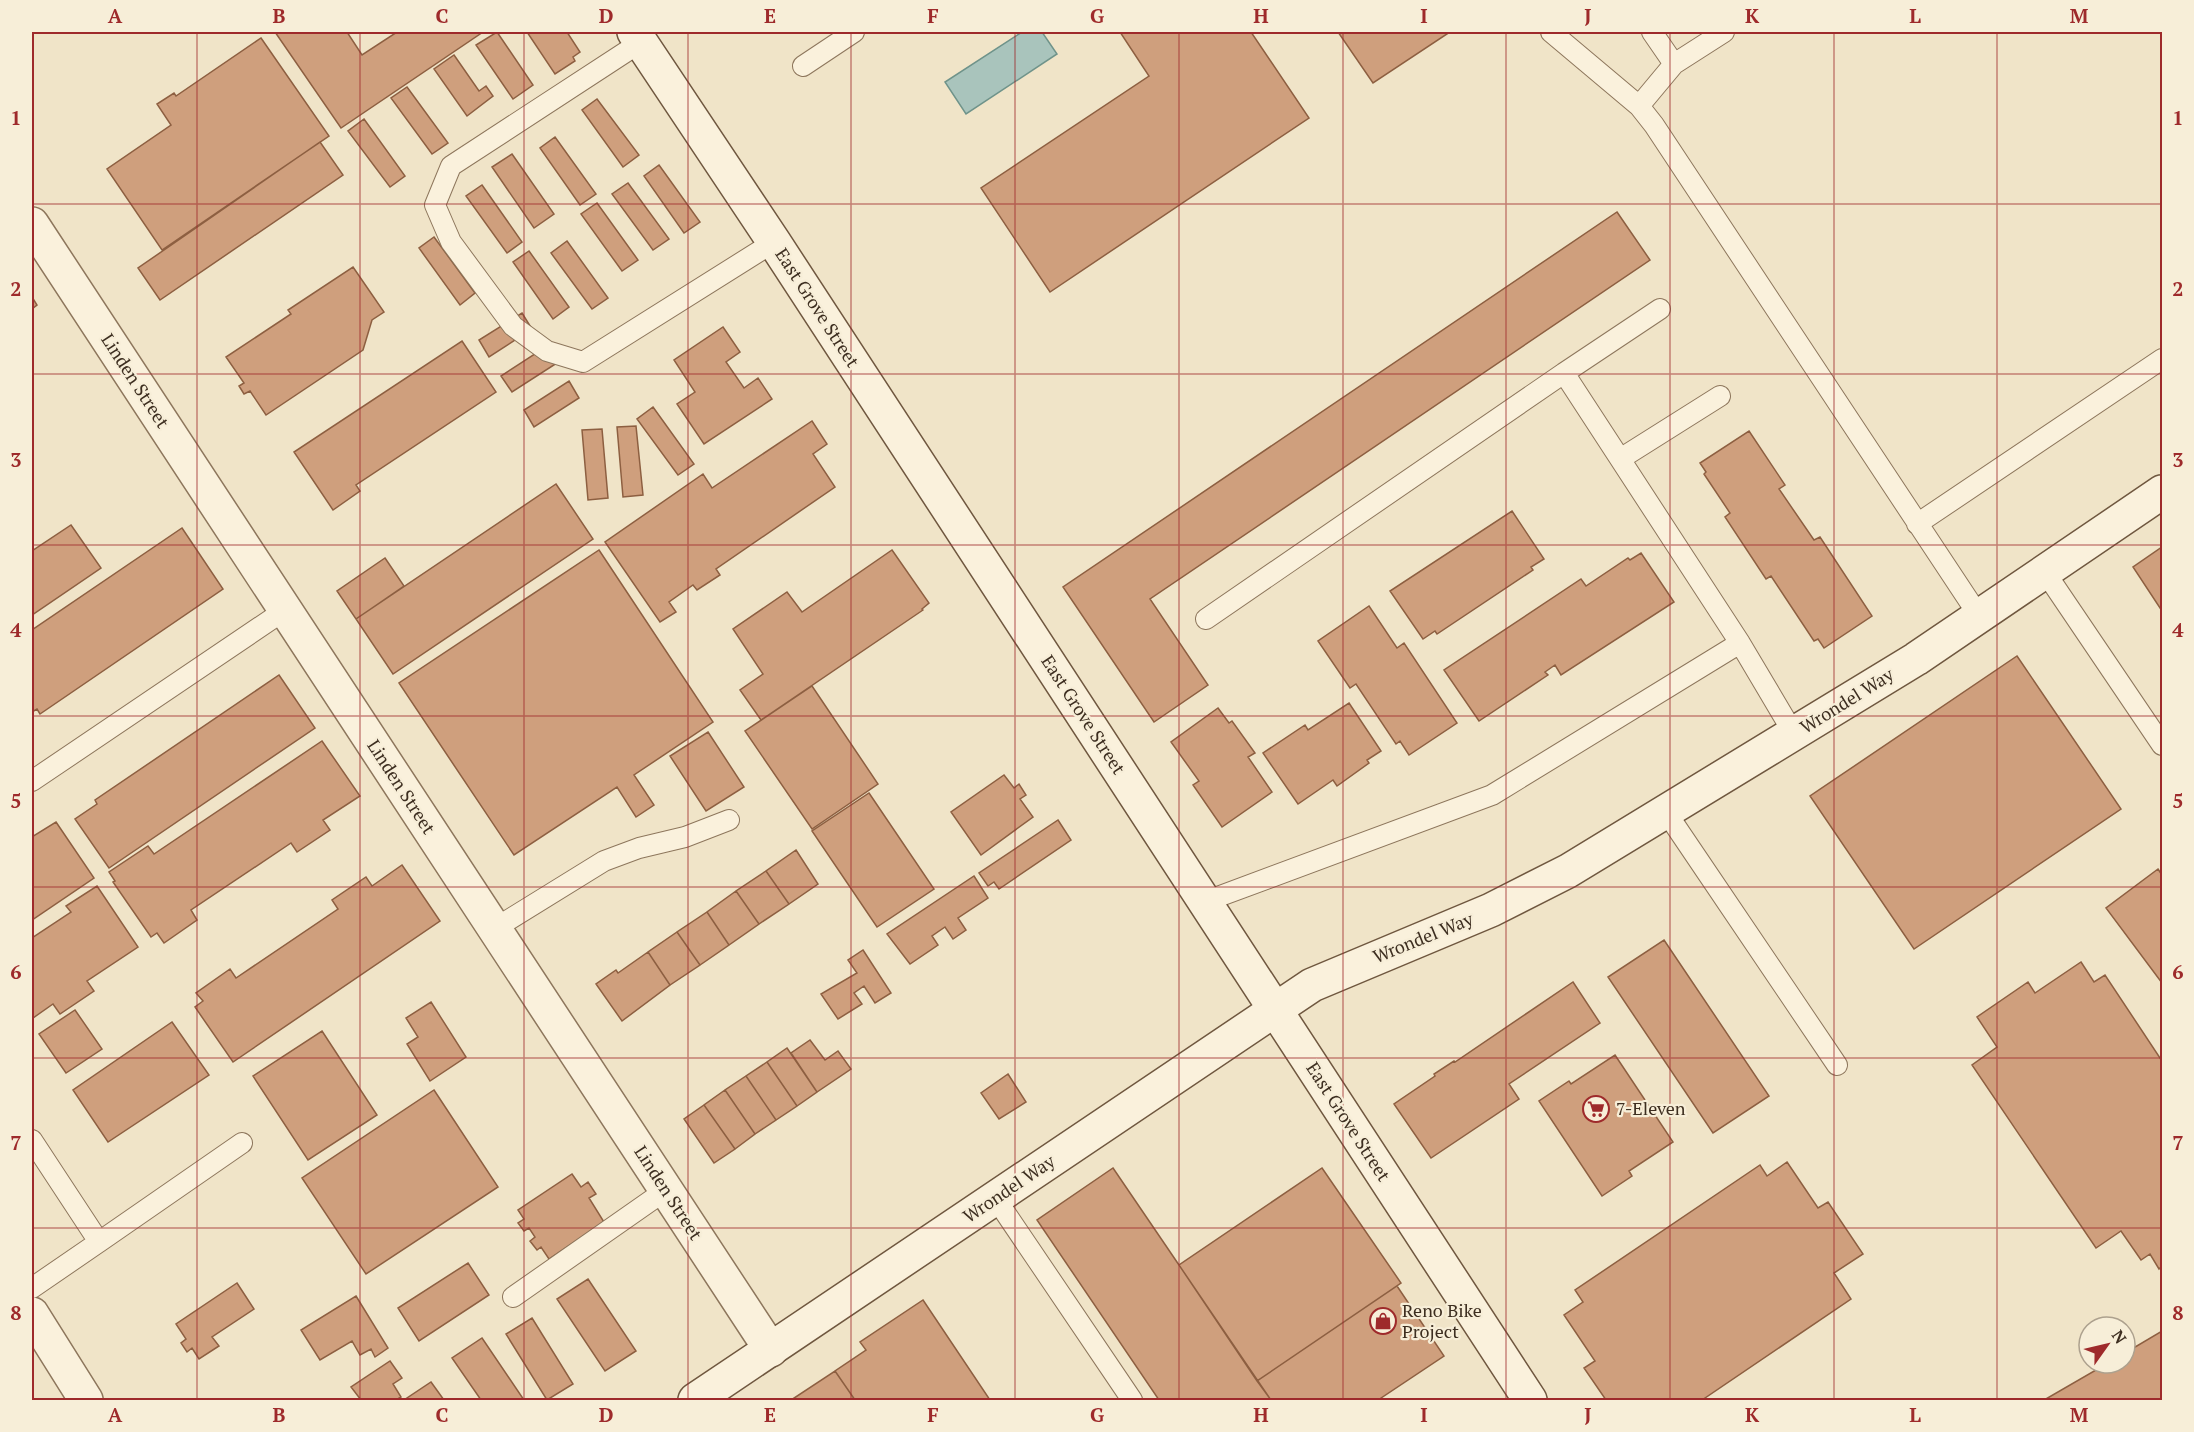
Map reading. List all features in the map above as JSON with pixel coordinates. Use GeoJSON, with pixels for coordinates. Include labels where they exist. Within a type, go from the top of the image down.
{"type":"FeatureCollection","features":[{"type":"Feature","properties":{"kind":"street","name":"East Grove Street"},"geometry":{"type":"LineString","coordinates":[[637,37],[774,242],[1530,1401]]}},
{"type":"Feature","properties":{"kind":"street","name":"Linden Street"},"geometry":{"type":"LineString","coordinates":[[32,224],[771,1350]]}},
{"type":"Feature","properties":{"kind":"street","name":"Wrondel Way"},"geometry":{"type":"LineString","coordinates":[[695,1401],[1312,984],[1491,910],[1568,871],[1916,659],[2163,492]]}},
{"type":"Feature","properties":{"kind":"street"},"geometry":{"type":"LineString","coordinates":[[33,1320],[87,1401]]}},
{"type":"Feature","properties":{"kind":"lane"},"geometry":{"type":"LineString","coordinates":[[803,66],[854,32]]}},
{"type":"Feature","properties":{"kind":"lane"},"geometry":{"type":"LineString","coordinates":[[1551,32],[1639,106],[1654,125],[1979,616]]}},
{"type":"Feature","properties":{"kind":"lane"},"geometry":{"type":"LineString","coordinates":[[1652,32],[1674,64]]}},
{"type":"Feature","properties":{"kind":"lane"},"geometry":{"type":"LineString","coordinates":[[1639,106],[1674,64],[1724,32]]}},
{"type":"Feature","properties":{"kind":"lane"},"geometry":{"type":"LineString","coordinates":[[637,37],[451,166],[435,205],[451,242],[513,326],[547,351],[583,362],[774,242]]}},
{"type":"Feature","properties":{"kind":"lane"},"geometry":{"type":"LineString","coordinates":[[1206,619],[1660,309]]}},
{"type":"Feature","properties":{"kind":"lane"},"geometry":{"type":"LineString","coordinates":[[1917,524],[2163,359]]}},
{"type":"Feature","properties":{"kind":"lane"},"geometry":{"type":"LineString","coordinates":[[1564,373],[1740,642],[1794,734]]}},
{"type":"Feature","properties":{"kind":"lane"},"geometry":{"type":"LineString","coordinates":[[1620,459],[1720,396]]}},
{"type":"Feature","properties":{"kind":"lane"},"geometry":{"type":"LineString","coordinates":[[2045,572],[2163,745]]}},
{"type":"Feature","properties":{"kind":"lane"},"geometry":{"type":"LineString","coordinates":[[32,781],[285,610]]}},
{"type":"Feature","properties":{"kind":"lane"},"geometry":{"type":"LineString","coordinates":[[1204,902],[1492,795],[1740,642]]}},
{"type":"Feature","properties":{"kind":"lane"},"geometry":{"type":"LineString","coordinates":[[1666,812],[1837,1065]]}},
{"type":"Feature","properties":{"kind":"lane"},"geometry":{"type":"LineString","coordinates":[[494,929],[604,861],[639,848],[685,837],[729,820]]}},
{"type":"Feature","properties":{"kind":"lane"},"geometry":{"type":"LineString","coordinates":[[32,1140],[99,1242]]}},
{"type":"Feature","properties":{"kind":"lane"},"geometry":{"type":"LineString","coordinates":[[32,1288],[242,1143]]}},
{"type":"Feature","properties":{"kind":"lane"},"geometry":{"type":"LineString","coordinates":[[513,1297],[666,1190]]}},
{"type":"Feature","properties":{"kind":"lane"},"geometry":{"type":"LineString","coordinates":[[996,1198],[1132,1401]]}},
{"type":"Feature","properties":{"kind":"water"},"geometry":{"type":"Polygon","coordinates":[[[1022,32],[1042,32],[1057,54],[966,114],[945,82],[1022,32]]]}},
{"type":"Feature","properties":{"kind":"building"},"geometry":{"type":"Polygon","coordinates":[[[275,32],[347,32],[362,55],[397,32],[483,32],[341,128],[275,32]]]}},
{"type":"Feature","properties":{"kind":"building"},"geometry":{"type":"Polygon","coordinates":[[[497,32],[533,85],[513,99],[476,45],[497,32]]]}},
{"type":"Feature","properties":{"kind":"building"},"geometry":{"type":"Polygon","coordinates":[[[527,32],[567,32],[580,52],[573,57],[575,61],[555,74],[527,32]]]}},
{"type":"Feature","properties":{"kind":"building"},"geometry":{"type":"Polygon","coordinates":[[[1120,32],[1251,32],[1309,118],[1050,292],[981,188],[1149,76],[1120,32]]]}},
{"type":"Feature","properties":{"kind":"building"},"geometry":{"type":"Polygon","coordinates":[[[1338,32],[1450,32],[1373,83],[1338,32]]]}},
{"type":"Feature","properties":{"kind":"building"},"geometry":{"type":"Polygon","coordinates":[[[261,38],[329,136],[162,250],[107,169],[171,125],[157,104],[174,93],[176,96],[261,38]]]}},
{"type":"Feature","properties":{"kind":"building"},"geometry":{"type":"Polygon","coordinates":[[[454,55],[479,91],[486,86],[493,96],[467,116],[434,69],[454,55]]]}},
{"type":"Feature","properties":{"kind":"building"},"geometry":{"type":"Polygon","coordinates":[[[407,87],[448,143],[432,154],[391,98],[407,87]]]}},
{"type":"Feature","properties":{"kind":"building"},"geometry":{"type":"Polygon","coordinates":[[[597,99],[639,155],[623,167],[582,110],[597,99]]]}},
{"type":"Feature","properties":{"kind":"building"},"geometry":{"type":"Polygon","coordinates":[[[364,119],[405,176],[390,187],[348,131],[364,119]]]}},
{"type":"Feature","properties":{"kind":"building"},"geometry":{"type":"Polygon","coordinates":[[[555,137],[596,194],[580,205],[540,148],[555,137]]]}},
{"type":"Feature","properties":{"kind":"building"},"geometry":{"type":"Polygon","coordinates":[[[320,142],[343,175],[160,300],[138,268],[320,142]]]}},
{"type":"Feature","properties":{"kind":"building"},"geometry":{"type":"Polygon","coordinates":[[[512,154],[554,214],[534,228],[492,167],[512,154]]]}},
{"type":"Feature","properties":{"kind":"building"},"geometry":{"type":"Polygon","coordinates":[[[659,165],[700,222],[684,233],[644,176],[659,165]]]}},
{"type":"Feature","properties":{"kind":"building"},"geometry":{"type":"Polygon","coordinates":[[[628,183],[669,239],[653,250],[612,194],[628,183]]]}},
{"type":"Feature","properties":{"kind":"building"},"geometry":{"type":"Polygon","coordinates":[[[482,185],[522,242],[507,253],[466,196],[482,185]]]}},
{"type":"Feature","properties":{"kind":"building"},"geometry":{"type":"Polygon","coordinates":[[[597,203],[638,260],[622,271],[581,214],[597,203]]]}},
{"type":"Feature","properties":{"kind":"building"},"geometry":{"type":"Polygon","coordinates":[[[1617,212],[1650,260],[1150,599],[1208,685],[1154,722],[1063,587],[1617,212]]]}},
{"type":"Feature","properties":{"kind":"building"},"geometry":{"type":"Polygon","coordinates":[[[434,237],[475,293],[460,305],[419,248],[434,237]]]}},
{"type":"Feature","properties":{"kind":"building"},"geometry":{"type":"Polygon","coordinates":[[[567,241],[608,298],[592,309],[551,253],[567,241]]]}},
{"type":"Feature","properties":{"kind":"building"},"geometry":{"type":"Polygon","coordinates":[[[529,251],[569,307],[553,319],[513,262],[529,251]]]}},
{"type":"Feature","properties":{"kind":"building"},"geometry":{"type":"Polygon","coordinates":[[[353,267],[384,312],[372,320],[363,350],[266,415],[250,391],[244,394],[239,386],[244,383],[226,357],[291,314],[288,310],[353,267]]]}},
{"type":"Feature","properties":{"kind":"building"},"geometry":{"type":"Polygon","coordinates":[[[32,297],[37,305],[32,309],[32,297]]]}},
{"type":"Feature","properties":{"kind":"building"},"geometry":{"type":"Polygon","coordinates":[[[522,313],[532,329],[489,357],[479,340],[522,313]]]}},
{"type":"Feature","properties":{"kind":"building"},"geometry":{"type":"Polygon","coordinates":[[[723,327],[740,352],[726,362],[744,388],[758,378],[772,399],[704,444],[677,404],[695,392],[674,360],[723,327]]]}},
{"type":"Feature","properties":{"kind":"building"},"geometry":{"type":"Polygon","coordinates":[[[462,341],[496,392],[356,485],[360,491],[333,510],[294,452],[462,341]]]}},
{"type":"Feature","properties":{"kind":"building"},"geometry":{"type":"Polygon","coordinates":[[[547,346],[557,363],[512,392],[501,376],[547,346]]]}},
{"type":"Feature","properties":{"kind":"building"},"geometry":{"type":"Polygon","coordinates":[[[569,381],[579,398],[534,427],[524,410],[569,381]]]}},
{"type":"Feature","properties":{"kind":"building"},"geometry":{"type":"Polygon","coordinates":[[[653,407],[694,464],[678,475],[637,419],[653,407]]]}},
{"type":"Feature","properties":{"kind":"building"},"geometry":{"type":"Polygon","coordinates":[[[812,421],[827,444],[813,454],[835,487],[716,569],[720,575],[697,590],[693,585],[669,602],[676,612],[660,622],[605,542],[703,474],[712,488],[812,421]]]}},
{"type":"Feature","properties":{"kind":"building"},"geometry":{"type":"Polygon","coordinates":[[[636,426],[643,495],[623,497],[617,427],[636,426]]]}},
{"type":"Feature","properties":{"kind":"building"},"geometry":{"type":"Polygon","coordinates":[[[602,429],[608,498],[588,500],[582,430],[602,429]]]}},
{"type":"Feature","properties":{"kind":"building"},"geometry":{"type":"Polygon","coordinates":[[[1749,431],[1785,485],[1779,489],[1814,540],[1820,537],[1872,616],[1824,648],[1818,639],[1814,641],[1771,576],[1766,579],[1725,517],[1730,513],[1704,474],[1706,472],[1700,463],[1749,431]]]}},
{"type":"Feature","properties":{"kind":"building"},"geometry":{"type":"Polygon","coordinates":[[[556,484],[593,539],[393,674],[356,619],[556,484]]]}},
{"type":"Feature","properties":{"kind":"building"},"geometry":{"type":"Polygon","coordinates":[[[1512,511],[1544,559],[1531,567],[1533,570],[1437,634],[1435,631],[1423,639],[1390,591],[1512,511]]]}},
{"type":"Feature","properties":{"kind":"building"},"geometry":{"type":"Polygon","coordinates":[[[71,525],[101,568],[32,615],[32,551],[71,525]]]}},
{"type":"Feature","properties":{"kind":"building"},"geometry":{"type":"Polygon","coordinates":[[[182,528],[223,589],[40,714],[37,709],[32,712],[32,630],[182,528]]]}},
{"type":"Feature","properties":{"kind":"building"},"geometry":{"type":"Polygon","coordinates":[[[2162,547],[2162,611],[2133,567],[2162,547]]]}},
{"type":"Feature","properties":{"kind":"building"},"geometry":{"type":"Polygon","coordinates":[[[599,550],[713,722],[634,775],[654,805],[636,817],[617,787],[514,855],[399,683],[599,550]]]}},
{"type":"Feature","properties":{"kind":"building"},"geometry":{"type":"Polygon","coordinates":[[[892,550],[929,603],[923,610],[761,720],[740,690],[763,674],[733,629],[787,592],[802,612],[892,550]]]}},
{"type":"Feature","properties":{"kind":"building"},"geometry":{"type":"Polygon","coordinates":[[[1641,553],[1674,602],[1561,675],[1555,665],[1545,672],[1548,675],[1479,721],[1444,670],[1581,579],[1586,586],[1628,558],[1630,560],[1641,553]]]}},
{"type":"Feature","properties":{"kind":"building"},"geometry":{"type":"Polygon","coordinates":[[[385,558],[404,586],[356,619],[337,591],[385,558]]]}},
{"type":"Feature","properties":{"kind":"building"},"geometry":{"type":"Polygon","coordinates":[[[1369,606],[1397,648],[1404,643],[1457,723],[1409,755],[1400,741],[1396,744],[1356,684],[1350,688],[1318,641],[1369,606]]]}},
{"type":"Feature","properties":{"kind":"building"},"geometry":{"type":"Polygon","coordinates":[[[2017,656],[2121,809],[1914,949],[1810,796],[2017,656]]]}},
{"type":"Feature","properties":{"kind":"building"},"geometry":{"type":"Polygon","coordinates":[[[279,675],[315,728],[109,868],[75,819],[97,804],[95,800],[279,675]]]}},
{"type":"Feature","properties":{"kind":"building"},"geometry":{"type":"Polygon","coordinates":[[[812,686],[878,784],[812,829],[745,731],[812,686]]]}},
{"type":"Feature","properties":{"kind":"building"},"geometry":{"type":"Polygon","coordinates":[[[1349,703],[1381,751],[1367,760],[1369,763],[1337,786],[1333,780],[1298,804],[1263,753],[1305,725],[1308,730],[1349,703]]]}},
{"type":"Feature","properties":{"kind":"building"},"geometry":{"type":"Polygon","coordinates":[[[1218,708],[1229,723],[1232,721],[1255,753],[1248,757],[1272,792],[1222,827],[1193,785],[1199,781],[1171,742],[1218,708]]]}},
{"type":"Feature","properties":{"kind":"building"},"geometry":{"type":"Polygon","coordinates":[[[708,732],[744,787],[706,811],[670,756],[708,732]]]}},
{"type":"Feature","properties":{"kind":"building"},"geometry":{"type":"Polygon","coordinates":[[[322,741],[360,796],[323,820],[330,830],[297,852],[291,843],[191,910],[197,920],[164,943],[157,933],[151,937],[113,882],[115,881],[109,872],[148,846],[154,854],[322,741]]]}},
{"type":"Feature","properties":{"kind":"building"},"geometry":{"type":"Polygon","coordinates":[[[1004,775],[1014,788],[1019,784],[1026,795],[1020,799],[1033,817],[981,855],[951,812],[1004,775]]]}},
{"type":"Feature","properties":{"kind":"building"},"geometry":{"type":"Polygon","coordinates":[[[869,793],[934,889],[877,927],[812,831],[869,793]]]}},
{"type":"Feature","properties":{"kind":"building"},"geometry":{"type":"Polygon","coordinates":[[[1058,820],[1071,840],[999,889],[994,882],[988,886],[979,873],[1058,820]]]}},
{"type":"Feature","properties":{"kind":"building"},"geometry":{"type":"Polygon","coordinates":[[[56,822],[94,878],[32,920],[32,837],[56,822]]]}},
{"type":"Feature","properties":{"kind":"building"},"geometry":{"type":"Polygon","coordinates":[[[796,850],[818,884],[789,904],[766,871],[796,850]]]}},
{"type":"Feature","properties":{"kind":"building"},"geometry":{"type":"Polygon","coordinates":[[[402,865],[440,921],[233,1062],[195,1007],[203,1001],[196,993],[230,969],[236,978],[338,909],[332,900],[366,877],[372,886],[402,865]]]}},
{"type":"Feature","properties":{"kind":"building"},"geometry":{"type":"Polygon","coordinates":[[[2158,869],[2162,875],[2162,983],[2106,908],[2158,869]]]}},
{"type":"Feature","properties":{"kind":"building"},"geometry":{"type":"Polygon","coordinates":[[[766,871],[789,904],[759,924],[736,891],[766,871]]]}},
{"type":"Feature","properties":{"kind":"building"},"geometry":{"type":"Polygon","coordinates":[[[974,876],[988,898],[958,918],[966,930],[953,939],[945,927],[932,936],[938,945],[910,964],[887,934],[974,876]]]}},
{"type":"Feature","properties":{"kind":"building"},"geometry":{"type":"Polygon","coordinates":[[[97,886],[138,947],[87,981],[94,991],[60,1014],[53,1004],[33,1018],[32,938],[71,912],[66,906],[97,886]]]}},
{"type":"Feature","properties":{"kind":"building"},"geometry":{"type":"Polygon","coordinates":[[[736,891],[759,924],[729,945],[707,912],[736,891]]]}},
{"type":"Feature","properties":{"kind":"building"},"geometry":{"type":"Polygon","coordinates":[[[707,912],[729,945],[700,965],[677,932],[707,912]]]}},
{"type":"Feature","properties":{"kind":"building"},"geometry":{"type":"Polygon","coordinates":[[[677,932],[700,965],[670,985],[648,952],[677,932]]]}},
{"type":"Feature","properties":{"kind":"building"},"geometry":{"type":"Polygon","coordinates":[[[1664,940],[1769,1096],[1713,1133],[1608,977],[1664,940]]]}},
{"type":"Feature","properties":{"kind":"building"},"geometry":{"type":"Polygon","coordinates":[[[863,950],[891,993],[875,1003],[864,986],[854,993],[862,1004],[838,1019],[821,994],[857,973],[848,960],[863,950]]]}},
{"type":"Feature","properties":{"kind":"building"},"geometry":{"type":"Polygon","coordinates":[[[648,952],[670,985],[622,1021],[596,984],[616,970],[618,973],[648,952]]]}},
{"type":"Feature","properties":{"kind":"building"},"geometry":{"type":"Polygon","coordinates":[[[2081,962],[2094,982],[2105,975],[2162,1061],[2162,1266],[2159,1269],[2150,1254],[2141,1260],[2121,1231],[2096,1248],[1972,1065],[1997,1047],[1977,1017],[2028,982],[2035,993],[2081,962]]]}},
{"type":"Feature","properties":{"kind":"building"},"geometry":{"type":"Polygon","coordinates":[[[1573,982],[1600,1023],[1509,1084],[1519,1099],[1431,1158],[1394,1104],[1435,1076],[1434,1074],[1573,982]]]}},
{"type":"Feature","properties":{"kind":"building"},"geometry":{"type":"Polygon","coordinates":[[[431,1002],[466,1057],[430,1081],[407,1044],[418,1037],[406,1018],[431,1002]]]}},
{"type":"Feature","properties":{"kind":"building"},"geometry":{"type":"Polygon","coordinates":[[[75,1010],[102,1049],[66,1073],[39,1034],[75,1010]]]}},
{"type":"Feature","properties":{"kind":"building"},"geometry":{"type":"Polygon","coordinates":[[[172,1022],[209,1075],[108,1142],[73,1090],[172,1022]]]}},
{"type":"Feature","properties":{"kind":"building"},"geometry":{"type":"Polygon","coordinates":[[[322,1031],[377,1115],[308,1160],[253,1076],[322,1031]]]}},
{"type":"Feature","properties":{"kind":"building"},"geometry":{"type":"Polygon","coordinates":[[[810,1040],[825,1060],[838,1051],[851,1069],[817,1092],[791,1053],[810,1040]]]}},
{"type":"Feature","properties":{"kind":"building"},"geometry":{"type":"Polygon","coordinates":[[[787,1048],[817,1092],[797,1106],[767,1062],[787,1048]]]}},
{"type":"Feature","properties":{"kind":"building"},"geometry":{"type":"Polygon","coordinates":[[[1615,1055],[1673,1142],[1629,1171],[1632,1176],[1602,1196],[1539,1101],[1569,1081],[1571,1084],[1615,1055]]]}},
{"type":"Feature","properties":{"kind":"building"},"geometry":{"type":"Polygon","coordinates":[[[767,1062],[797,1106],[776,1120],[746,1076],[767,1062]]]}},
{"type":"Feature","properties":{"kind":"building"},"geometry":{"type":"Polygon","coordinates":[[[1008,1074],[1026,1102],[999,1119],[981,1093],[1008,1074]]]}},
{"type":"Feature","properties":{"kind":"building"},"geometry":{"type":"Polygon","coordinates":[[[746,1076],[776,1120],[755,1134],[725,1090],[746,1076]]]}},
{"type":"Feature","properties":{"kind":"building"},"geometry":{"type":"Polygon","coordinates":[[[434,1090],[498,1187],[366,1274],[302,1178],[434,1090]]]}},
{"type":"Feature","properties":{"kind":"building"},"geometry":{"type":"Polygon","coordinates":[[[725,1090],[755,1134],[735,1149],[704,1105],[725,1090]]]}},
{"type":"Feature","properties":{"kind":"building"},"geometry":{"type":"Polygon","coordinates":[[[704,1105],[735,1149],[714,1163],[684,1119],[704,1105]]]}},
{"type":"Feature","properties":{"kind":"building"},"geometry":{"type":"Polygon","coordinates":[[[1787,1162],[1818,1208],[1828,1202],[1863,1254],[1834,1273],[1851,1299],[1702,1400],[1606,1400],[1584,1368],[1595,1361],[1564,1315],[1583,1302],[1575,1290],[1760,1165],[1767,1176],[1787,1162]]]}},
{"type":"Feature","properties":{"kind":"building"},"geometry":{"type":"Polygon","coordinates":[[[1113,1168],[1271,1400],[1159,1400],[1037,1220],[1113,1168]]]}},
{"type":"Feature","properties":{"kind":"building"},"geometry":{"type":"Polygon","coordinates":[[[1322,1168],[1401,1283],[1257,1381],[1179,1265],[1322,1168]]]}},
{"type":"Feature","properties":{"kind":"building"},"geometry":{"type":"Polygon","coordinates":[[[572,1174],[581,1187],[588,1182],[596,1194],[589,1198],[604,1222],[549,1259],[541,1247],[537,1250],[530,1241],[535,1237],[529,1228],[524,1231],[518,1223],[524,1219],[518,1210],[572,1174]]]}},
{"type":"Feature","properties":{"kind":"building"},"geometry":{"type":"Polygon","coordinates":[[[468,1263],[489,1295],[419,1341],[398,1308],[468,1263]]]}},
{"type":"Feature","properties":{"kind":"building"},"geometry":{"type":"Polygon","coordinates":[[[588,1279],[636,1351],[605,1371],[557,1299],[588,1279]]]}},
{"type":"Feature","properties":{"kind":"building"},"geometry":{"type":"Polygon","coordinates":[[[237,1283],[254,1309],[212,1337],[219,1346],[199,1359],[192,1348],[187,1352],[181,1343],[186,1339],[176,1324],[237,1283]]]}},
{"type":"Feature","properties":{"kind":"building","name":"Reno Bike Project"},"geometry":{"type":"Polygon","coordinates":[[[1397,1286],[1444,1356],[1378,1400],[1271,1400],[1257,1381],[1397,1286]]]}},
{"type":"Feature","properties":{"kind":"building"},"geometry":{"type":"Polygon","coordinates":[[[356,1296],[388,1348],[375,1357],[371,1349],[360,1355],[352,1341],[320,1360],[301,1330],[356,1296]]]}},
{"type":"Feature","properties":{"kind":"building"},"geometry":{"type":"Polygon","coordinates":[[[923,1300],[990,1400],[855,1400],[835,1371],[866,1350],[860,1342],[923,1300]]]}},
{"type":"Feature","properties":{"kind":"building"},"geometry":{"type":"Polygon","coordinates":[[[532,1318],[573,1384],[547,1400],[506,1334],[532,1318]]]}},
{"type":"Feature","properties":{"kind":"building"},"geometry":{"type":"Polygon","coordinates":[[[2162,1331],[2162,1400],[2044,1400],[2087,1375],[2137,1375],[2137,1346],[2162,1331]]]}},
{"type":"Feature","properties":{"kind":"building"},"geometry":{"type":"Polygon","coordinates":[[[482,1338],[524,1400],[481,1400],[452,1358],[482,1338]]]}},
{"type":"Feature","properties":{"kind":"building"},"geometry":{"type":"Polygon","coordinates":[[[390,1361],[402,1378],[393,1384],[401,1397],[396,1400],[361,1400],[351,1387],[390,1361]]]}},
{"type":"Feature","properties":{"kind":"building"},"geometry":{"type":"Polygon","coordinates":[[[835,1371],[855,1400],[791,1400],[835,1371]]]}},
{"type":"Feature","properties":{"kind":"building"},"geometry":{"type":"Polygon","coordinates":[[[431,1382],[444,1400],[404,1400],[431,1382]]]}},
{"type":"Feature","properties":{"kind":"place","name":"7-Eleven"},"geometry":{"type":"Point","coordinates":[1596,1109]}},
{"type":"Feature","properties":{"kind":"place","name":"Reno Bike Project"},"geometry":{"type":"Point","coordinates":[1383,1321]}}]}
